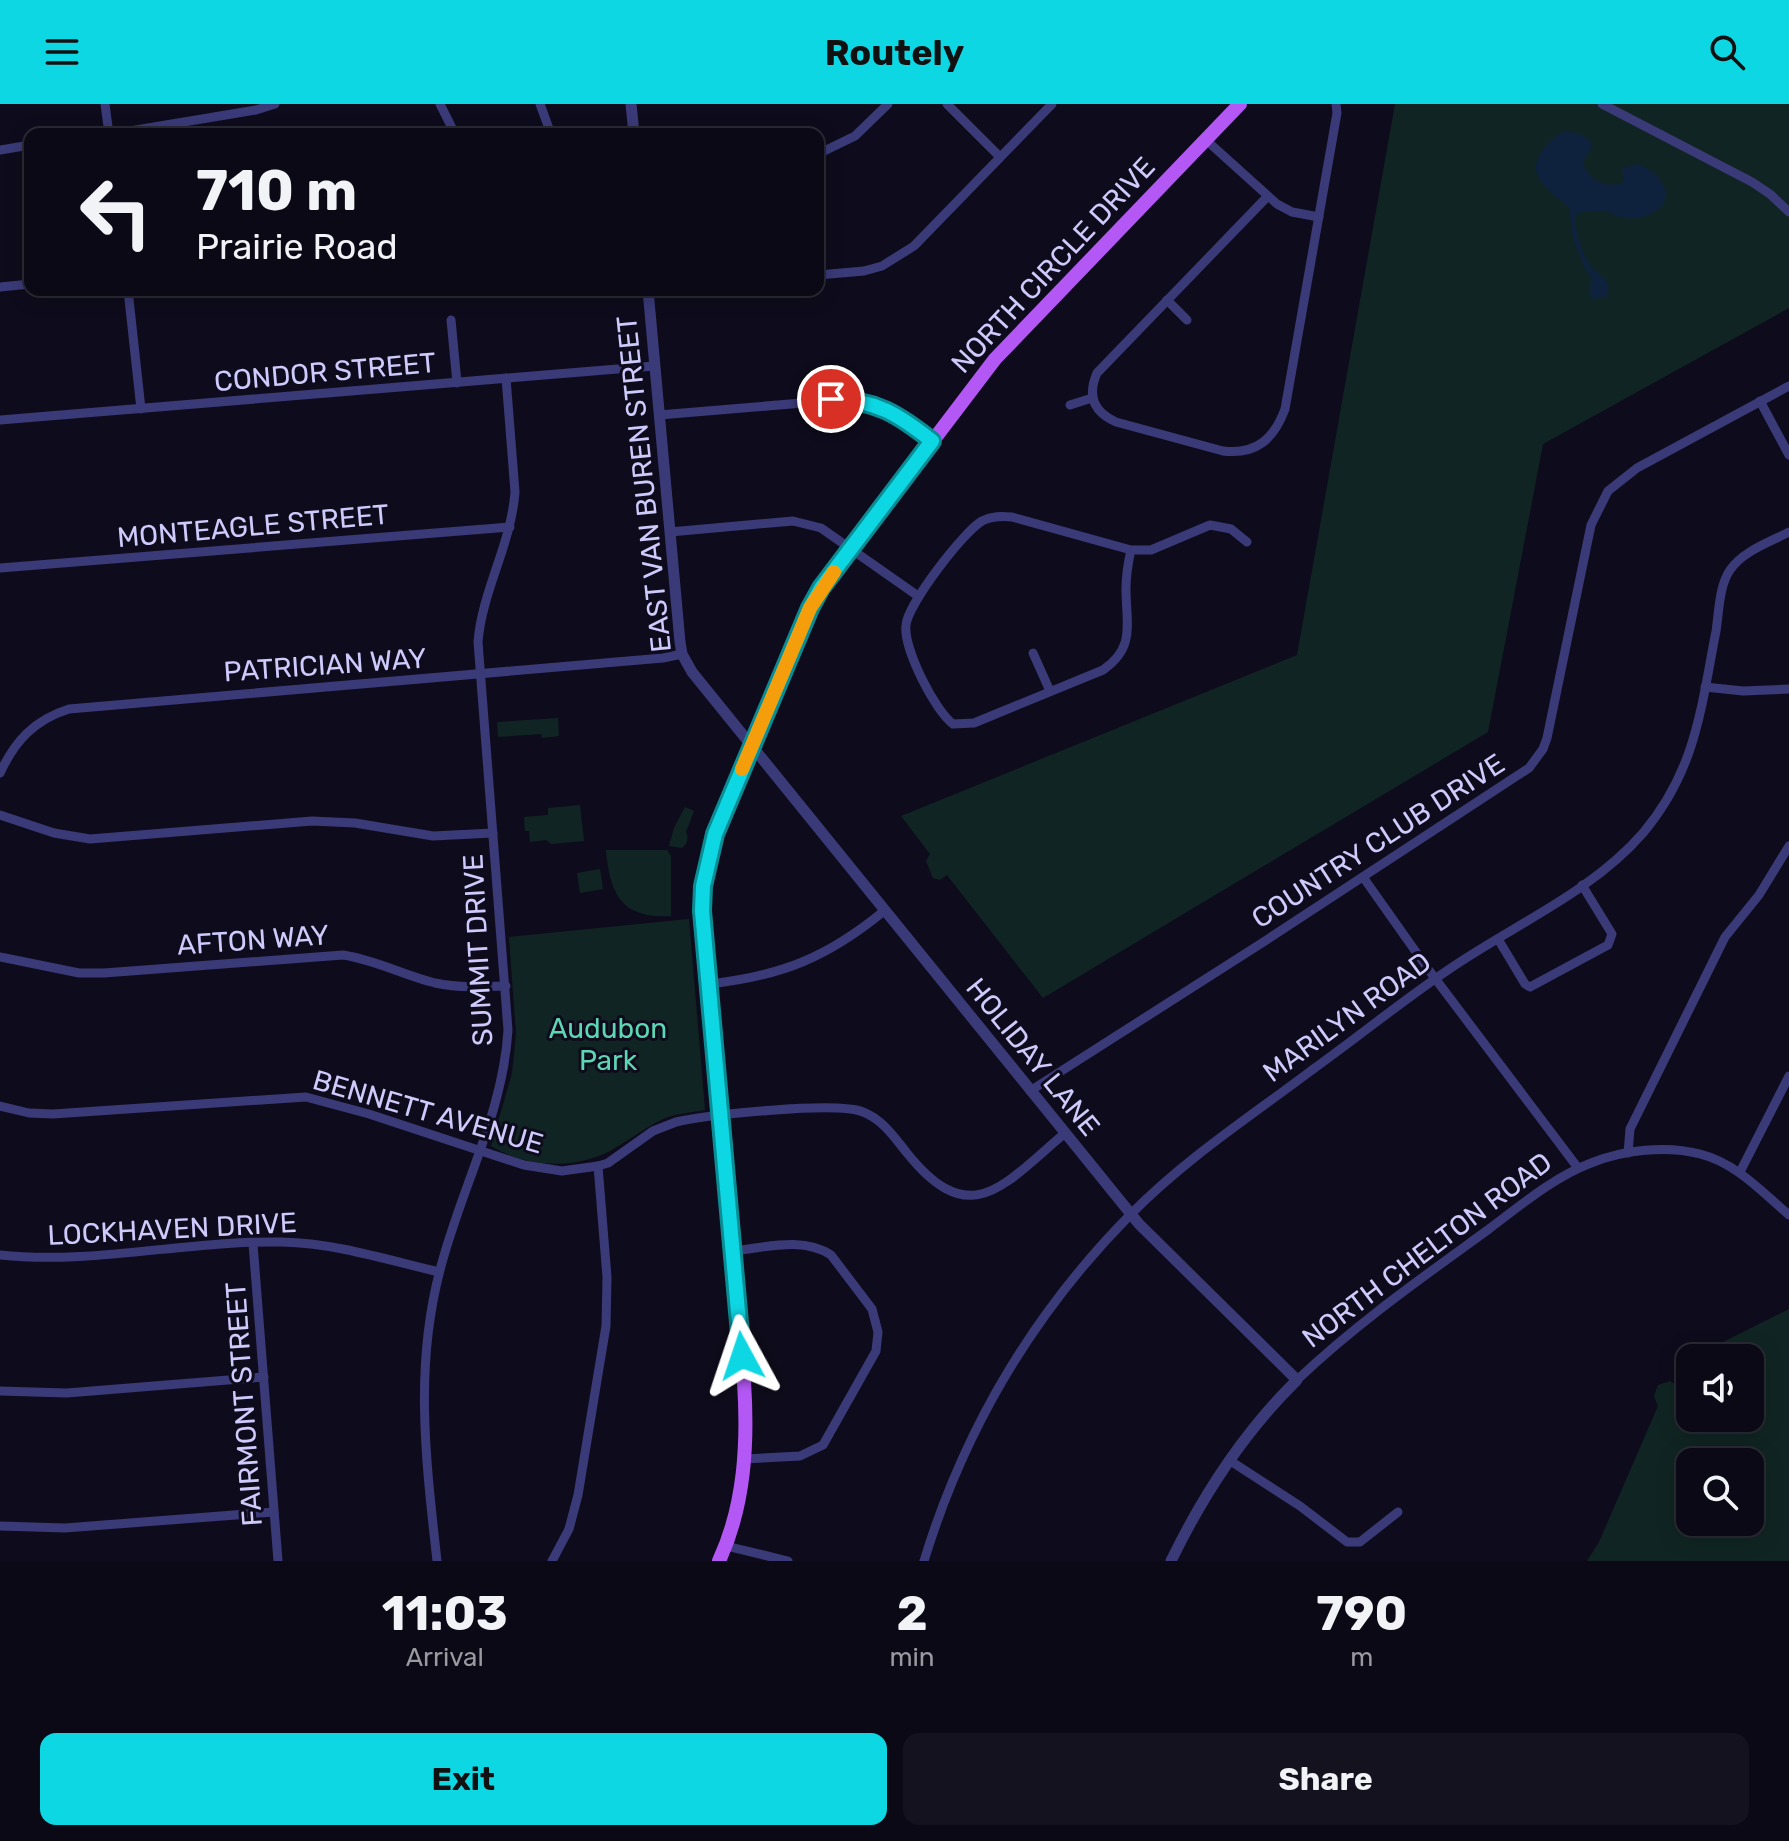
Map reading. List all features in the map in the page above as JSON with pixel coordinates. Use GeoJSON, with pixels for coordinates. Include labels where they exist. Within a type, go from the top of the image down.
{"type":"FeatureCollection","features":[{"type":"Feature","properties":{"kind":"main road","name":"NORTH CIRCLE DRIVE"},"geometry":{"type":"LineString","coordinates":[[719,1561],[740,1494],[745,1459],[745,1393],[702,911],[703,886],[715,834],[810,608],[851,549],[995,359],[1240,104]]}},
{"type":"Feature","properties":{"kind":"street"},"geometry":{"type":"LineString","coordinates":[[105,104],[109,128]]}},
{"type":"Feature","properties":{"kind":"street"},"geometry":{"type":"LineString","coordinates":[[142,128],[275,104]]}},
{"type":"Feature","properties":{"kind":"street"},"geometry":{"type":"LineString","coordinates":[[440,104],[452,128]]}},
{"type":"Feature","properties":{"kind":"street"},"geometry":{"type":"LineString","coordinates":[[540,104],[549,128]]}},
{"type":"Feature","properties":{"kind":"street"},"geometry":{"type":"LineString","coordinates":[[631,104],[633,128]]}},
{"type":"Feature","properties":{"kind":"street"},"geometry":{"type":"LineString","coordinates":[[824,151],[855,136],[888,104]]}},
{"type":"Feature","properties":{"kind":"street"},"geometry":{"type":"LineString","coordinates":[[947,104],[1000,157]]}},
{"type":"Feature","properties":{"kind":"street"},"geometry":{"type":"LineString","coordinates":[[824,274],[864,271],[914,246],[1052,104]]}},
{"type":"Feature","properties":{"kind":"street"},"geometry":{"type":"LineString","coordinates":[[1267,197],[1097,373],[1092,398],[1100,413],[1116,422],[1223,451],[1244,451],[1264,444],[1276,429],[1285,409],[1337,113],[1336,104]]}},
{"type":"Feature","properties":{"kind":"street"},"geometry":{"type":"LineString","coordinates":[[1602,104],[1752,182],[1789,212]]}},
{"type":"Feature","properties":{"kind":"street"},"geometry":{"type":"LineString","coordinates":[[1206,140],[1267,197],[1292,212],[1319,217]]}},
{"type":"Feature","properties":{"kind":"street"},"geometry":{"type":"LineString","coordinates":[[0,150],[24,146]]}},
{"type":"Feature","properties":{"kind":"street"},"geometry":{"type":"LineString","coordinates":[[0,287],[24,285]]}},
{"type":"Feature","properties":{"kind":"street"},"geometry":{"type":"LineString","coordinates":[[129,296],[141,409]]}},
{"type":"Feature","properties":{"kind":"street","name":"EAST VAN BUREN STREET"},"geometry":{"type":"LineString","coordinates":[[648,296],[682,654],[692,672],[751,746]]}},
{"type":"Feature","properties":{"kind":"street"},"geometry":{"type":"LineString","coordinates":[[1167,300],[1187,320]]}},
{"type":"Feature","properties":{"kind":"street"},"geometry":{"type":"LineString","coordinates":[[451,320],[457,383]]}},
{"type":"Feature","properties":{"kind":"street","name":"CONDOR STREET"},"geometry":{"type":"LineString","coordinates":[[0,420],[654,366]]}},
{"type":"Feature","properties":{"kind":"street","name":"SUMMIT DRIVE"},"geometry":{"type":"LineString","coordinates":[[437,1561],[423,1404],[426,1344],[439,1272],[455,1216],[481,1150],[505,1070],[508,1030],[478,642],[481,618],[510,527],[515,492],[506,378]]}},
{"type":"Feature","properties":{"kind":"street","name":"COUNTRY CLUB DRIVE"},"geometry":{"type":"LineString","coordinates":[[1030,1091],[1520,776],[1538,758],[1547,738],[1591,525],[1608,491],[1637,468],[1789,386]]}},
{"type":"Feature","properties":{"kind":"street"},"geometry":{"type":"LineString","coordinates":[[1070,405],[1092,398]]}},
{"type":"Feature","properties":{"kind":"street"},"geometry":{"type":"LineString","coordinates":[[659,415],[850,399],[887,409],[932,441]]}},
{"type":"Feature","properties":{"kind":"street"},"geometry":{"type":"LineString","coordinates":[[1760,401],[1789,455]]}},
{"type":"Feature","properties":{"kind":"street"},"geometry":{"type":"LineString","coordinates":[[1131,550],[1126,588],[1127,636],[1121,654],[1103,670],[974,723],[951,729],[937,708],[908,644],[906,624],[918,596],[969,531],[993,517],[1012,517],[1131,550],[1151,550],[1210,525],[1231,529],[1247,542]]}},
{"type":"Feature","properties":{"kind":"street"},"geometry":{"type":"LineString","coordinates":[[670,532],[793,521],[821,528],[918,596]]}},
{"type":"Feature","properties":{"kind":"street","name":"MONTEAGLE STREET"},"geometry":{"type":"LineString","coordinates":[[0,568],[510,527]]}},
{"type":"Feature","properties":{"kind":"street","name":"MARILYN ROAD"},"geometry":{"type":"LineString","coordinates":[[924,1561],[960,1464],[1009,1368],[1061,1294],[1131,1214],[1219,1139],[1437,979],[1606,870],[1631,846],[1669,797],[1692,749],[1727,576],[1745,556],[1789,532]]}},
{"type":"Feature","properties":{"kind":"street"},"geometry":{"type":"LineString","coordinates":[[1033,653],[1050,691]]}},
{"type":"Feature","properties":{"kind":"street","name":"PATRICIAN WAY"},"geometry":{"type":"LineString","coordinates":[[0,773],[11,750],[27,731],[53,714],[69,709],[480,675],[682,654]]}},
{"type":"Feature","properties":{"kind":"street"},"geometry":{"type":"LineString","coordinates":[[1705,687],[1743,691],[1789,689]]}},
{"type":"Feature","properties":{"kind":"street","name":"HOLIDAY LANE"},"geometry":{"type":"LineString","coordinates":[[751,746],[1131,1214],[1297,1380]]}},
{"type":"Feature","properties":{"kind":"street"},"geometry":{"type":"LineString","coordinates":[[0,815],[54,833],[90,839],[312,821],[363,824],[433,836],[493,833]]}},
{"type":"Feature","properties":{"kind":"street"},"geometry":{"type":"LineString","coordinates":[[1628,1153],[1630,1129],[1725,937],[1759,895],[1789,846]]}},
{"type":"Feature","properties":{"kind":"street"},"geometry":{"type":"LineString","coordinates":[[1363,877],[1578,1168]]}},
{"type":"Feature","properties":{"kind":"street"},"geometry":{"type":"LineString","coordinates":[[1498,939],[1525,984],[1530,987],[1608,945],[1612,934],[1582,885]]}},
{"type":"Feature","properties":{"kind":"street"},"geometry":{"type":"LineString","coordinates":[[709,984],[754,978],[794,967],[848,939],[884,911]]}},
{"type":"Feature","properties":{"kind":"street","name":"AFTON WAY"},"geometry":{"type":"LineString","coordinates":[[0,957],[79,973],[104,973],[343,955],[371,960],[438,983],[506,986]]}},
{"type":"Feature","properties":{"kind":"street"},"geometry":{"type":"LineString","coordinates":[[1740,1172],[1789,1076]]}},
{"type":"Feature","properties":{"kind":"street","name":"BENNETT AVENUE"},"geometry":{"type":"LineString","coordinates":[[0,1106],[29,1113],[53,1114],[306,1097],[369,1114],[538,1169],[562,1171],[598,1166],[616,1159],[653,1131],[685,1120],[826,1108],[855,1109],[880,1122],[920,1170],[939,1187],[970,1196],[1001,1186],[1064,1134]]}},
{"type":"Feature","properties":{"kind":"street","name":"NORTH CHELTON ROAD"},"geometry":{"type":"LineString","coordinates":[[1171,1561],[1207,1492],[1262,1416],[1338,1340],[1551,1184],[1578,1168],[1628,1153],[1687,1151],[1721,1161],[1740,1172],[1789,1215]]}},
{"type":"Feature","properties":{"kind":"street"},"geometry":{"type":"LineString","coordinates":[[552,1561],[569,1529],[578,1495],[606,1326],[607,1277],[598,1166]]}},
{"type":"Feature","properties":{"kind":"street","name":"LOCKHAVEN DRIVE"},"geometry":{"type":"LineString","coordinates":[[0,1255],[51,1258],[280,1242],[326,1246],[439,1272]]}},
{"type":"Feature","properties":{"kind":"street","name":"FAIRMONT STREET"},"geometry":{"type":"LineString","coordinates":[[253,1244],[278,1561]]}},
{"type":"Feature","properties":{"kind":"street"},"geometry":{"type":"LineString","coordinates":[[732,1251],[794,1244],[823,1249],[831,1255],[872,1309],[878,1332],[872,1360],[823,1445],[800,1456],[745,1459]]}},
{"type":"Feature","properties":{"kind":"street"},"geometry":{"type":"LineString","coordinates":[[0,1391],[67,1393],[264,1377]]}},
{"type":"Feature","properties":{"kind":"street"},"geometry":{"type":"LineString","coordinates":[[1229,1460],[1300,1506],[1347,1542],[1360,1542],[1398,1512]]}},
{"type":"Feature","properties":{"kind":"street"},"geometry":{"type":"LineString","coordinates":[[0,1526],[65,1528],[274,1512]]}},
{"type":"Feature","properties":{"kind":"street"},"geometry":{"type":"LineString","coordinates":[[726,1546],[788,1561]]}},
{"type":"Feature","properties":{"kind":"green space"},"geometry":{"type":"Polygon","coordinates":[[[1395,104],[1789,104],[1789,308],[1543,444],[1488,732],[1043,998],[947,875],[940,880],[933,878],[926,861],[930,854],[901,816],[1297,655],[1395,104]]]}},
{"type":"Feature","properties":{"kind":"green space"},"geometry":{"type":"Polygon","coordinates":[[[558,718],[559,736],[498,737],[497,722],[558,718]]]}},
{"type":"Feature","properties":{"kind":"green space"},"geometry":{"type":"Polygon","coordinates":[[[580,805],[584,841],[530,842],[524,817],[548,815],[548,808],[580,805]]]}},
{"type":"Feature","properties":{"kind":"green space"},"geometry":{"type":"Polygon","coordinates":[[[685,807],[694,811],[686,832],[686,843],[682,848],[669,846],[674,828],[685,807]]]}},
{"type":"Feature","properties":{"kind":"green space"},"geometry":{"type":"Polygon","coordinates":[[[606,850],[667,850],[671,856],[671,916],[641,913],[622,901],[611,880],[606,850]]]}},
{"type":"Feature","properties":{"kind":"green space"},"geometry":{"type":"Polygon","coordinates":[[[600,869],[603,889],[580,893],[577,873],[600,869]]]}},
{"type":"Feature","properties":{"kind":"green space","name":"Audubon Park"},"geometry":{"type":"Polygon","coordinates":[[[689,919],[705,1110],[663,1119],[610,1151],[581,1161],[534,1162],[491,1146],[512,1073],[516,1034],[509,937],[689,919]]]}},
{"type":"Feature","properties":{"kind":"green space"},"geometry":{"type":"Polygon","coordinates":[[[1789,1309],[1789,1561],[1587,1561],[1599,1542],[1658,1406],[1654,1396],[1658,1385],[1670,1381],[1676,1385],[1676,1432],[1764,1432],[1764,1344],[1721,1344],[1789,1309]]]}},
{"type":"Feature","properties":{"kind":"water"},"geometry":{"type":"Polygon","coordinates":[[[1567,131],[1591,141],[1592,148],[1583,161],[1597,181],[1622,183],[1624,176],[1621,169],[1637,164],[1655,174],[1665,192],[1661,207],[1638,218],[1620,217],[1605,211],[1577,213],[1580,244],[1587,260],[1607,283],[1606,297],[1593,299],[1590,296],[1591,278],[1573,239],[1569,207],[1548,190],[1536,169],[1542,151],[1556,136],[1567,131]]]}},
{"type":"Feature","properties":{"kind":"slow traffic"},"geometry":{"type":"LineString","coordinates":[[742,769],[810,608],[834,572]]}},
{"type":"Feature","properties":{"kind":"route"},"geometry":{"type":"LineString","coordinates":[[742,1356],[702,911],[708,860],[727,804],[810,608],[821,588],[932,441],[887,409],[850,399],[831,399]]}}]}
